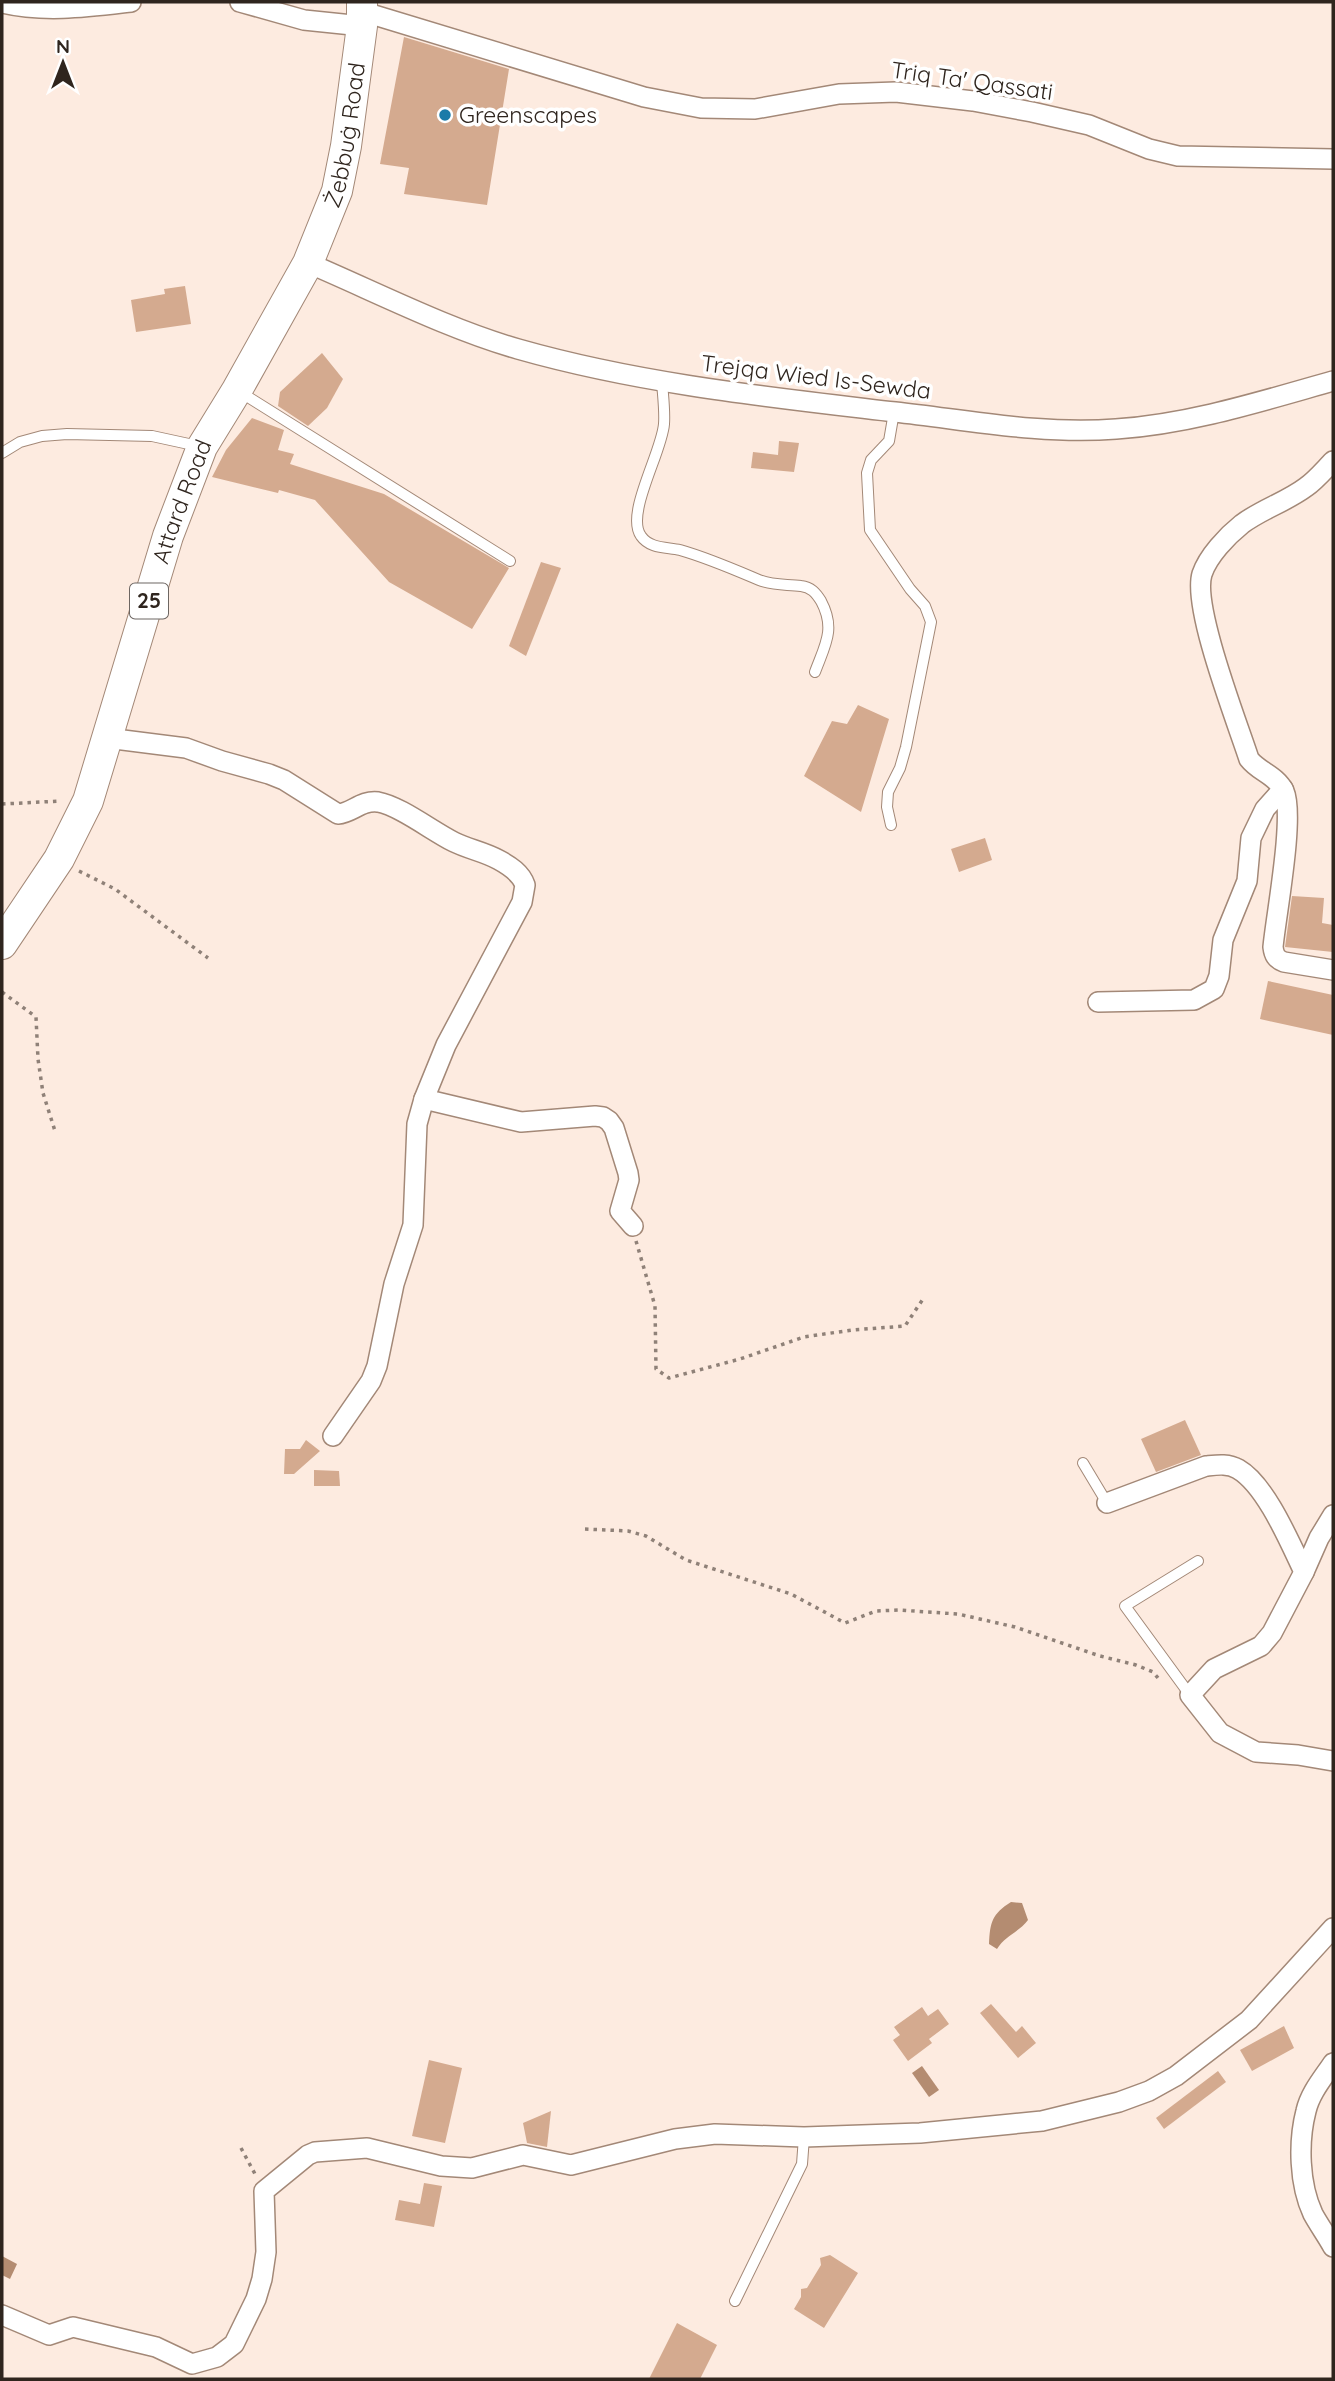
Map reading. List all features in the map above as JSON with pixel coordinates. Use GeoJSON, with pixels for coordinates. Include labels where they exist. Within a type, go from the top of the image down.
{"type":"FeatureCollection","features":[{"type":"Feature","properties":{"kind":"main road","name":"Żebbuġ Road"},"geometry":{"type":"LineString","coordinates":[[308,263],[337,191],[346,146],[362,13]]}},
{"type":"Feature","properties":{"kind":"main road","name":"Attard Road"},"geometry":{"type":"LineString","coordinates":[[2,944],[59,859],[88,801],[168,537],[202,447],[308,263]]}},
{"type":"Feature","properties":{"kind":"street"},"geometry":{"type":"LineString","coordinates":[[2,3],[23,8],[57,9],[131,2]]}},
{"type":"Feature","properties":{"kind":"street","name":"Triq Ta' Qassati"},"geometry":{"type":"LineString","coordinates":[[240,2],[304,20],[362,13],[644,97],[701,107],[755,109],[839,94],[896,92],[1032,111],[1089,125],[1149,149],[1178,156],[1333,159]]}},
{"type":"Feature","properties":{"kind":"street","name":"Trejqa Wied Is-Sewda"},"geometry":{"type":"LineString","coordinates":[[308,263],[496,342],[548,357],[662,382],[772,398],[1049,430],[1114,430],[1145,426],[1228,410],[1333,381]]}},
{"type":"Feature","properties":{"kind":"street"},"geometry":{"type":"LineString","coordinates":[[1333,461],[1306,487],[1252,516],[1238,527],[1211,556],[1202,575],[1200,598],[1205,624],[1248,759],[1256,769],[1270,775],[1283,789],[1287,801],[1274,954],[1284,962],[1333,970]]}},
{"type":"Feature","properties":{"kind":"street"},"geometry":{"type":"LineString","coordinates":[[107,738],[186,748],[269,774],[284,780],[338,814],[369,802],[387,805],[454,842],[499,860],[522,878],[525,885],[522,902],[446,1045],[424,1099],[417,1124],[413,1225],[398,1271],[377,1366],[371,1381],[333,1436]]}},
{"type":"Feature","properties":{"kind":"street"},"geometry":{"type":"LineString","coordinates":[[1098,1002],[1194,1000],[1214,989],[1219,976],[1223,940],[1247,881],[1251,838],[1265,809],[1283,789]]}},
{"type":"Feature","properties":{"kind":"street"},"geometry":{"type":"LineString","coordinates":[[424,1099],[513,1121],[595,1116],[609,1121],[614,1128],[629,1180],[620,1211],[633,1226]]}},
{"type":"Feature","properties":{"kind":"street"},"geometry":{"type":"LineString","coordinates":[[1107,1503],[1206,1466],[1222,1465],[1238,1469],[1274,1512],[1304,1572]]}},
{"type":"Feature","properties":{"kind":"street"},"geometry":{"type":"LineString","coordinates":[[1333,1515],[1272,1633],[1261,1646],[1214,1669],[1190,1695],[1220,1733],[1256,1752],[1333,1761]]}},
{"type":"Feature","properties":{"kind":"street"},"geometry":{"type":"LineString","coordinates":[[2,2315],[48,2335],[73,2327],[156,2347],[192,2364],[216,2357],[234,2344],[256,2299],[262,2279],[266,2252],[264,2191],[315,2152],[368,2148],[441,2166],[472,2168],[523,2155],[571,2165],[675,2139],[715,2134],[804,2137],[920,2133],[1042,2121],[1119,2102],[1149,2091],[1176,2076],[1249,2020],[1333,1927]]}},
{"type":"Feature","properties":{"kind":"street"},"geometry":{"type":"LineString","coordinates":[[1333,2063],[1315,2089],[1306,2110],[1302,2165],[1305,2190],[1313,2213],[1333,2247]]}},
{"type":"Feature","properties":{"kind":"lane"},"geometry":{"type":"LineString","coordinates":[[662,382],[664,424],[660,449],[638,508],[637,524],[641,537],[654,546],[714,560],[761,581],[803,586],[816,592],[829,621],[829,636],[815,671]]}},
{"type":"Feature","properties":{"kind":"lane"},"geometry":{"type":"LineString","coordinates":[[237,390],[510,561]]}},
{"type":"Feature","properties":{"kind":"lane"},"geometry":{"type":"LineString","coordinates":[[891,825],[887,807],[888,792],[900,768],[906,747],[931,622],[925,606],[910,589],[870,530],[867,473],[871,460],[889,441],[894,412]]}},
{"type":"Feature","properties":{"kind":"lane"},"geometry":{"type":"LineString","coordinates":[[2,453],[20,442],[42,436],[67,435],[152,436],[202,447]]}},
{"type":"Feature","properties":{"kind":"lane"},"geometry":{"type":"LineString","coordinates":[[1083,1463],[1107,1503]]}},
{"type":"Feature","properties":{"kind":"lane"},"geometry":{"type":"LineString","coordinates":[[1190,1695],[1125,1605],[1198,1561]]}},
{"type":"Feature","properties":{"kind":"lane"},"geometry":{"type":"LineString","coordinates":[[735,2301],[802,2164],[804,2137]]}},
{"type":"Feature","properties":{"kind":"path"},"geometry":{"type":"LineString","coordinates":[[2,804],[88,801]]}},
{"type":"Feature","properties":{"kind":"path"},"geometry":{"type":"LineString","coordinates":[[59,859],[115,889],[208,958]]}},
{"type":"Feature","properties":{"kind":"path"},"geometry":{"type":"LineString","coordinates":[[2,992],[36,1017],[43,1093],[55,1131]]}},
{"type":"Feature","properties":{"kind":"path"},"geometry":{"type":"LineString","coordinates":[[633,1226],[642,1268],[655,1306],[656,1369],[669,1378],[740,1359],[804,1337],[905,1326],[923,1299]]}},
{"type":"Feature","properties":{"kind":"path"},"geometry":{"type":"LineString","coordinates":[[584,1529],[628,1531],[646,1536],[686,1560],[791,1594],[845,1623],[876,1611],[898,1610],[958,1614],[987,1620],[1136,1665],[1153,1672],[1170,1692],[1190,1695]]}},
{"type":"Feature","properties":{"kind":"path"},"geometry":{"type":"LineString","coordinates":[[241,2148],[264,2191]]}},
{"type":"Feature","properties":{"kind":"shaded area"},"geometry":{"type":"Polygon","coordinates":[[[1011,1902],[1022,1903],[1028,1920],[997,1949],[989,1944],[991,1924],[996,1915],[1011,1902]]]}},
{"type":"Feature","properties":{"kind":"shaded area"},"geometry":{"type":"Polygon","coordinates":[[[922,2066],[939,2090],[929,2097],[912,2073],[922,2066]]]}},
{"type":"Feature","properties":{"kind":"shaded area"},"geometry":{"type":"Polygon","coordinates":[[[2,2256],[17,2264],[10,2279],[2,2275],[2,2256]]]}},
{"type":"Feature","properties":{"kind":"building","name":"Greenscapes"},"geometry":{"type":"Polygon","coordinates":[[[404,37],[509,69],[487,205],[404,194],[409,168],[380,164],[404,37]]]}},
{"type":"Feature","properties":{"kind":"building"},"geometry":{"type":"Polygon","coordinates":[[[185,286],[191,324],[136,332],[131,300],[165,294],[164,289],[185,286]]]}},
{"type":"Feature","properties":{"kind":"building"},"geometry":{"type":"Polygon","coordinates":[[[322,353],[343,379],[327,408],[308,426],[278,406],[280,392],[322,353]]]}},
{"type":"Feature","properties":{"kind":"building"},"geometry":{"type":"Polygon","coordinates":[[[252,418],[284,430],[278,450],[294,454],[290,464],[384,494],[509,568],[472,629],[389,582],[315,500],[212,477],[226,450],[252,418]]]}},
{"type":"Feature","properties":{"kind":"building"},"geometry":{"type":"Polygon","coordinates":[[[779,441],[799,443],[794,472],[751,468],[753,452],[778,455],[779,441]]]}},
{"type":"Feature","properties":{"kind":"building"},"geometry":{"type":"Polygon","coordinates":[[[541,562],[561,568],[526,656],[509,646],[541,562]]]}},
{"type":"Feature","properties":{"kind":"building"},"geometry":{"type":"Polygon","coordinates":[[[858,705],[889,719],[861,812],[804,776],[832,721],[847,724],[858,705]]]}},
{"type":"Feature","properties":{"kind":"building"},"geometry":{"type":"Polygon","coordinates":[[[985,838],[992,860],[959,872],[951,849],[985,838]]]}},
{"type":"Feature","properties":{"kind":"building"},"geometry":{"type":"Polygon","coordinates":[[[1292,896],[1324,898],[1322,923],[1333,925],[1333,952],[1285,947],[1292,896]]]}},
{"type":"Feature","properties":{"kind":"building"},"geometry":{"type":"Polygon","coordinates":[[[1268,981],[1333,995],[1333,1035],[1260,1019],[1268,981]]]}},
{"type":"Feature","properties":{"kind":"building"},"geometry":{"type":"Polygon","coordinates":[[[1185,1420],[1201,1455],[1156,1472],[1141,1439],[1185,1420]]]}},
{"type":"Feature","properties":{"kind":"building"},"geometry":{"type":"Polygon","coordinates":[[[306,1440],[320,1451],[294,1474],[284,1474],[285,1449],[300,1449],[306,1440]]]}},
{"type":"Feature","properties":{"kind":"building"},"geometry":{"type":"Polygon","coordinates":[[[314,1470],[339,1471],[340,1486],[314,1486],[314,1470]]]}},
{"type":"Feature","properties":{"kind":"building"},"geometry":{"type":"Polygon","coordinates":[[[991,2004],[1016,2032],[1022,2026],[1036,2043],[1018,2058],[980,2013],[991,2004]]]}},
{"type":"Feature","properties":{"kind":"building"},"geometry":{"type":"Polygon","coordinates":[[[922,2007],[928,2016],[938,2009],[949,2024],[929,2039],[932,2043],[908,2061],[893,2040],[900,2035],[894,2027],[922,2007]]]}},
{"type":"Feature","properties":{"kind":"building"},"geometry":{"type":"Polygon","coordinates":[[[1284,2026],[1294,2048],[1252,2071],[1240,2050],[1284,2026]]]}},
{"type":"Feature","properties":{"kind":"building"},"geometry":{"type":"Polygon","coordinates":[[[429,2060],[462,2068],[445,2143],[412,2136],[429,2060]]]}},
{"type":"Feature","properties":{"kind":"building"},"geometry":{"type":"Polygon","coordinates":[[[1218,2071],[1226,2082],[1164,2129],[1156,2118],[1218,2071]]]}},
{"type":"Feature","properties":{"kind":"building"},"geometry":{"type":"Polygon","coordinates":[[[551,2111],[547,2147],[527,2143],[523,2123],[551,2111]]]}},
{"type":"Feature","properties":{"kind":"building"},"geometry":{"type":"Polygon","coordinates":[[[424,2183],[442,2186],[434,2227],[395,2220],[399,2200],[420,2204],[424,2183]]]}},
{"type":"Feature","properties":{"kind":"building"},"geometry":{"type":"Polygon","coordinates":[[[830,2255],[858,2273],[824,2328],[794,2309],[801,2297],[801,2289],[807,2288],[821,2265],[820,2258],[830,2255]]]}},
{"type":"Feature","properties":{"kind":"building"},"geometry":{"type":"Polygon","coordinates":[[[677,2323],[717,2345],[700,2379],[649,2379],[677,2323]]]}},
{"type":"Feature","properties":{"kind":"place","name":"Greenscapes"},"geometry":{"type":"Point","coordinates":[445,115]}}]}
